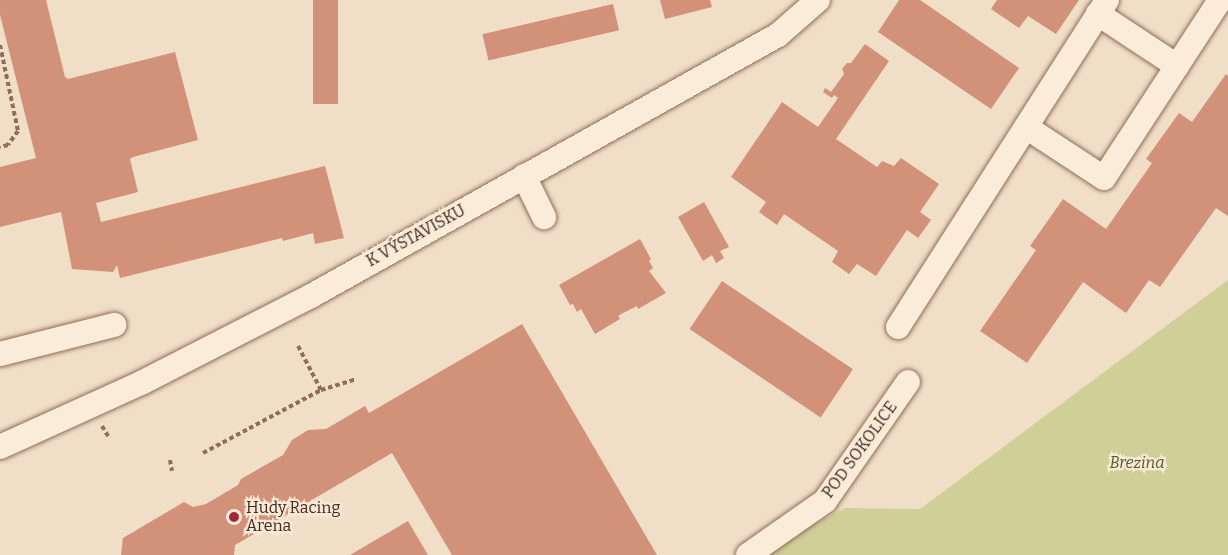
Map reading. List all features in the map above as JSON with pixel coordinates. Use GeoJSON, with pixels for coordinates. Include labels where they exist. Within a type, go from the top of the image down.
{"type":"FeatureCollection","features":[{"type":"Feature","properties":{"kind":"street","name":"K VÝSTAVISKU"},"geometry":{"type":"LineString","coordinates":[[0,447],[171,368],[311,296],[778,35],[818,0]]}},
{"type":"Feature","properties":{"kind":"street"},"geometry":{"type":"LineString","coordinates":[[1026,127],[1104,178],[1220,0]]}},
{"type":"Feature","properties":{"kind":"street"},"geometry":{"type":"LineString","coordinates":[[898,327],[1102,7],[1177,66]]}},
{"type":"Feature","properties":{"kind":"street"},"geometry":{"type":"LineString","coordinates":[[524,176],[544,218]]}},
{"type":"Feature","properties":{"kind":"street"},"geometry":{"type":"LineString","coordinates":[[0,354],[114,325]]}},
{"type":"Feature","properties":{"kind":"street","name":"POD SOKOLICE"},"geometry":{"type":"LineString","coordinates":[[748,555],[825,501],[908,382]]}},
{"type":"Feature","properties":{"kind":"path"},"geometry":{"type":"LineString","coordinates":[[0,45],[18,131],[8,145],[0,147]]}},
{"type":"Feature","properties":{"kind":"path"},"geometry":{"type":"LineString","coordinates":[[298,346],[321,390]]}},
{"type":"Feature","properties":{"kind":"path"},"geometry":{"type":"LineString","coordinates":[[203,453],[321,390],[356,379]]}},
{"type":"Feature","properties":{"kind":"path"},"geometry":{"type":"LineString","coordinates":[[170,460],[172,471]]}},
{"type":"Feature","properties":{"kind":"green space","name":"Brezina"},"geometry":{"type":"Polygon","coordinates":[[[1228,280],[1228,555],[756,555],[845,508],[920,509],[1228,280]]]}},
{"type":"Feature","properties":{"kind":"building"},"geometry":{"type":"Polygon","coordinates":[[[0,0],[46,0],[65,77],[68,79],[175,52],[198,140],[130,159],[138,192],[96,203],[101,222],[325,166],[344,238],[315,244],[313,233],[283,241],[282,238],[120,278],[117,265],[113,272],[72,269],[61,212],[0,227],[0,167],[36,158],[0,15],[0,0]]]}},
{"type":"Feature","properties":{"kind":"building"},"geometry":{"type":"Polygon","coordinates":[[[313,0],[338,0],[338,104],[313,104],[313,0]]]}},
{"type":"Feature","properties":{"kind":"building"},"geometry":{"type":"Polygon","coordinates":[[[660,0],[710,0],[712,7],[665,19],[660,0]]]}},
{"type":"Feature","properties":{"kind":"building"},"geometry":{"type":"Polygon","coordinates":[[[899,0],[920,0],[1019,68],[991,109],[878,32],[899,0]]]}},
{"type":"Feature","properties":{"kind":"building"},"geometry":{"type":"Polygon","coordinates":[[[997,0],[1079,0],[1056,34],[1028,16],[1019,28],[991,9],[997,0]]]}},
{"type":"Feature","properties":{"kind":"building"},"geometry":{"type":"Polygon","coordinates":[[[613,4],[619,30],[489,60],[482,34],[613,4]]]}},
{"type":"Feature","properties":{"kind":"building"},"geometry":{"type":"Polygon","coordinates":[[[865,44],[889,61],[836,139],[877,167],[882,161],[894,166],[901,158],[939,184],[920,212],[931,220],[918,238],[907,230],[876,276],[857,264],[849,274],[832,262],[838,251],[784,214],[777,225],[759,212],[766,202],[731,177],[782,102],[818,127],[838,98],[834,95],[832,98],[823,92],[825,88],[831,92],[844,74],[842,69],[847,63],[851,63],[865,44]]]}},
{"type":"Feature","properties":{"kind":"building"},"geometry":{"type":"Polygon","coordinates":[[[1226,74],[1228,76],[1228,216],[1216,208],[1160,287],[1149,280],[1126,313],[1083,282],[1027,363],[980,331],[1036,250],[1030,246],[1063,199],[1106,229],[1152,163],[1146,159],[1179,113],[1192,122],[1226,74]]]}},
{"type":"Feature","properties":{"kind":"building"},"geometry":{"type":"Polygon","coordinates":[[[704,202],[729,247],[720,251],[724,258],[716,263],[712,255],[703,261],[678,217],[704,202]]]}},
{"type":"Feature","properties":{"kind":"building"},"geometry":{"type":"Polygon","coordinates":[[[640,239],[651,259],[649,261],[653,268],[649,271],[666,293],[638,309],[637,306],[623,313],[618,316],[620,319],[595,334],[581,309],[577,312],[573,304],[570,305],[559,285],[640,239]]]}},
{"type":"Feature","properties":{"kind":"building"},"geometry":{"type":"Polygon","coordinates":[[[722,281],[853,369],[821,417],[690,329],[722,281]]]}},
{"type":"Feature","properties":{"kind":"building"},"geometry":{"type":"Polygon","coordinates":[[[522,324],[657,555],[452,555],[392,453],[235,545],[234,555],[121,555],[123,538],[184,502],[193,507],[206,504],[238,485],[241,479],[283,455],[292,440],[308,430],[326,429],[365,406],[369,413],[522,324]]]}},
{"type":"Feature","properties":{"kind":"building"},"geometry":{"type":"Polygon","coordinates":[[[408,521],[428,555],[350,555],[408,521]]]}},
{"type":"Feature","properties":{"kind":"place","name":"Hudy Racing Arena"},"geometry":{"type":"Point","coordinates":[234,517]}}]}
